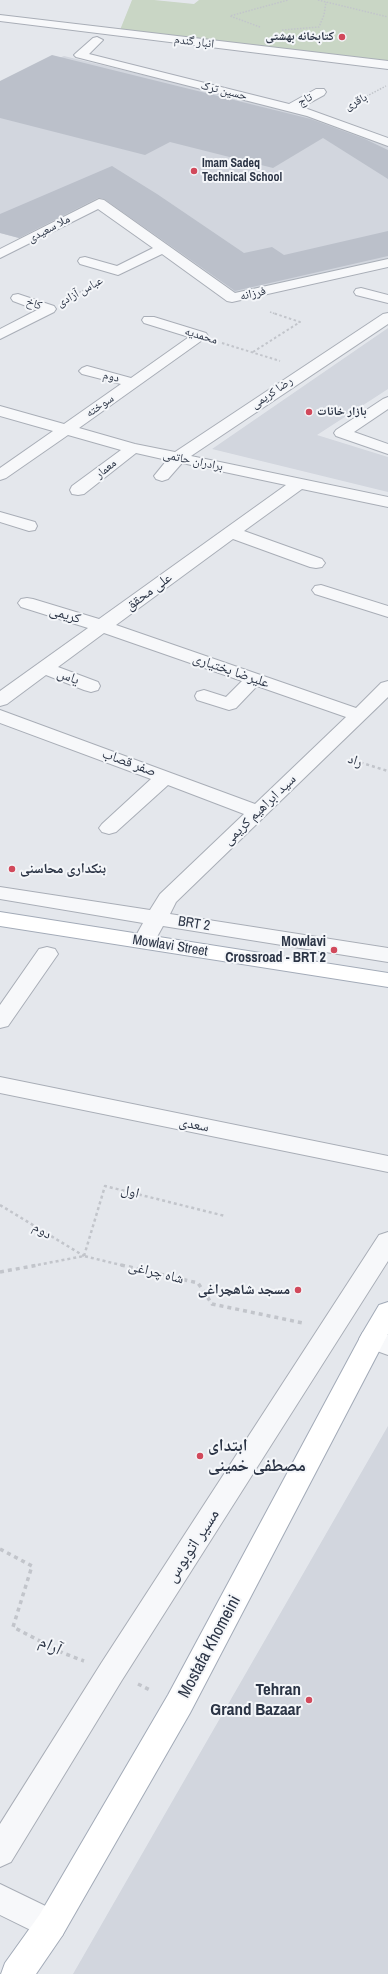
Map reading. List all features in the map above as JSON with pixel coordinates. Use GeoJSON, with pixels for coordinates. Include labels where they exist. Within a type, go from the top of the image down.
{"type":"FeatureCollection","features":[{"type":"Feature","properties":{"kind":"main road","name":"Mowlavi Street"},"geometry":{"type":"LineString","coordinates":[[0,919],[388,980]]}},
{"type":"Feature","properties":{"kind":"main road","name":"Mostafa Khomeini"},"geometry":{"type":"LineString","coordinates":[[17,1974],[51,1925],[179,1704],[380,1342],[388,1312]]}},
{"type":"Feature","properties":{"kind":"street","name":"انبار گندم"},"geometry":{"type":"LineString","coordinates":[[0,18],[388,65]]}},
{"type":"Feature","properties":{"kind":"street","name":"انبار گندم"},"geometry":{"type":"LineString","coordinates":[[0,28],[388,75]]}},
{"type":"Feature","properties":{"kind":"street"},"geometry":{"type":"LineString","coordinates":[[148,46],[158,37]]}},
{"type":"Feature","properties":{"kind":"street","name":"حسین ترک"},"geometry":{"type":"LineString","coordinates":[[97,40],[80,55],[291,108],[324,118],[388,142]]}},
{"type":"Feature","properties":{"kind":"street","name":"تاج"},"geometry":{"type":"LineString","coordinates":[[291,108],[320,92]]}},
{"type":"Feature","properties":{"kind":"street","name":"ملا سعیدی"},"geometry":{"type":"LineString","coordinates":[[0,254],[99,203]]}},
{"type":"Feature","properties":{"kind":"street","name":"فرزانه"},"geometry":{"type":"LineString","coordinates":[[99,203],[232,298],[388,263]]}},
{"type":"Feature","properties":{"kind":"street"},"geometry":{"type":"LineString","coordinates":[[0,242],[14,247]]}},
{"type":"Feature","properties":{"kind":"street","name":"عباس آزادی"},"geometry":{"type":"LineString","coordinates":[[118,271],[162,249]]}},
{"type":"Feature","properties":{"kind":"street"},"geometry":{"type":"LineString","coordinates":[[84,261],[118,271]]}},
{"type":"Feature","properties":{"kind":"street"},"geometry":{"type":"LineString","coordinates":[[361,292],[388,299]]}},
{"type":"Feature","properties":{"kind":"street","name":"کاخ"},"geometry":{"type":"LineString","coordinates":[[18,298],[50,309]]}},
{"type":"Feature","properties":{"kind":"street","name":"عباس آزادی"},"geometry":{"type":"LineString","coordinates":[[3,331],[50,309]]}},
{"type":"Feature","properties":{"kind":"street","name":"رضا کریمی"},"geometry":{"type":"LineString","coordinates":[[162,476],[178,458],[388,317]]}},
{"type":"Feature","properties":{"kind":"street","name":"محمدیه"},"geometry":{"type":"LineString","coordinates":[[149,320],[201,336]]}},
{"type":"Feature","properties":{"kind":"street","name":"سوخته"},"geometry":{"type":"LineString","coordinates":[[0,475],[201,336]]}},
{"type":"Feature","properties":{"kind":"street","name":"دوم"},"geometry":{"type":"LineString","coordinates":[[87,371],[134,383]]}},
{"type":"Feature","properties":{"kind":"street"},"geometry":{"type":"LineString","coordinates":[[388,402],[342,433],[388,449]]}},
{"type":"Feature","properties":{"kind":"street","name":"برادران حاتمی"},"geometry":{"type":"LineString","coordinates":[[0,411],[133,448],[388,502]]}},
{"type":"Feature","properties":{"kind":"street","name":"معمار"},"geometry":{"type":"LineString","coordinates":[[78,490],[133,448]]}},
{"type":"Feature","properties":{"kind":"street","name":"علی محقق"},"geometry":{"type":"LineString","coordinates":[[0,700],[298,484]]}},
{"type":"Feature","properties":{"kind":"street"},"geometry":{"type":"LineString","coordinates":[[0,517],[29,526]]}},
{"type":"Feature","properties":{"kind":"street"},"geometry":{"type":"LineString","coordinates":[[232,533],[316,563]]}},
{"type":"Feature","properties":{"kind":"street"},"geometry":{"type":"LineString","coordinates":[[321,590],[388,612]]}},
{"type":"Feature","properties":{"kind":"street","name":"کریمی"},"geometry":{"type":"LineString","coordinates":[[28,603],[102,626]]}},
{"type":"Feature","properties":{"kind":"street","name":"علیرضا بختیاری"},"geometry":{"type":"LineString","coordinates":[[102,626],[359,715]]}},
{"type":"Feature","properties":{"kind":"street","name":"یاس"},"geometry":{"type":"LineString","coordinates":[[44,668],[91,686]]}},
{"type":"Feature","properties":{"kind":"street"},"geometry":{"type":"LineString","coordinates":[[204,696],[229,704],[254,679]]}},
{"type":"Feature","properties":{"kind":"street","name":"سید ابراهیم کریمی"},"geometry":{"type":"LineString","coordinates":[[144,941],[167,899],[388,687]]}},
{"type":"Feature","properties":{"kind":"street","name":"صفر قصاب"},"geometry":{"type":"LineString","coordinates":[[0,716],[258,812]]}},
{"type":"Feature","properties":{"kind":"street"},"geometry":{"type":"LineString","coordinates":[[109,828],[165,777]]}},
{"type":"Feature","properties":{"kind":"street","name":"BRT 2"},"geometry":{"type":"LineString","coordinates":[[0,893],[388,955]]}},
{"type":"Feature","properties":{"kind":"street"},"geometry":{"type":"LineString","coordinates":[[0,1021],[47,954]]}},
{"type":"Feature","properties":{"kind":"street","name":"سعدی"},"geometry":{"type":"LineString","coordinates":[[0,1085],[388,1164]]}},
{"type":"Feature","properties":{"kind":"street","name":"مسیر اتوبوس"},"geometry":{"type":"LineString","coordinates":[[0,1852],[112,1671],[333,1329],[388,1241]]}},
{"type":"Feature","properties":{"kind":"street"},"geometry":{"type":"LineString","coordinates":[[0,1899],[51,1925]]}},
{"type":"Feature","properties":{"kind":"path"},"geometry":{"type":"LineString","coordinates":[[260,28],[230,16],[288,0]]}},
{"type":"Feature","properties":{"kind":"path"},"geometry":{"type":"LineString","coordinates":[[318,0],[388,17]]}},
{"type":"Feature","properties":{"kind":"path"},"geometry":{"type":"LineString","coordinates":[[281,30],[319,27],[324,15],[326,2]]}},
{"type":"Feature","properties":{"kind":"path","name":"باقری"},"geometry":{"type":"LineString","coordinates":[[324,118],[388,85]]}},
{"type":"Feature","properties":{"kind":"path","name":"عباس آزادی"},"geometry":{"type":"LineString","coordinates":[[50,309],[118,271]]}},
{"type":"Feature","properties":{"kind":"path"},"geometry":{"type":"LineString","coordinates":[[252,352],[300,322],[264,310]]}},
{"type":"Feature","properties":{"kind":"path","name":"محمدیه"},"geometry":{"type":"LineString","coordinates":[[201,336],[307,370]]}},
{"type":"Feature","properties":{"kind":"path","name":"راد"},"geometry":{"type":"LineString","coordinates":[[322,750],[388,771]]}},
{"type":"Feature","properties":{"kind":"path","name":"اول"},"geometry":{"type":"LineString","coordinates":[[84,1256],[105,1186],[225,1216]]}},
{"type":"Feature","properties":{"kind":"path","name":"دوم"},"geometry":{"type":"LineString","coordinates":[[0,1205],[84,1256]]}},
{"type":"Feature","properties":{"kind":"path","name":"شاه چراغی"},"geometry":{"type":"LineString","coordinates":[[0,1272],[84,1256],[198,1283],[212,1304],[333,1329]]}},
{"type":"Feature","properties":{"kind":"path","name":"آرام"},"geometry":{"type":"LineString","coordinates":[[0,1549],[32,1566],[13,1627],[63,1653],[112,1671],[179,1704]]}},
{"type":"Feature","properties":{"kind":"shaded area","name":"Imam Sadeq Technical School"},"geometry":{"type":"Polygon","coordinates":[[[64,56],[307,114],[388,145],[388,259],[233,296],[102,197],[22,239],[0,233],[0,82],[64,56]]]}},
{"type":"Feature","properties":{"kind":"shaded area","name":"بازار خانات"},"geometry":{"type":"Polygon","coordinates":[[[388,328],[388,389],[317,435],[388,457],[388,492],[212,449],[388,328]]]}},
{"type":"Feature","properties":{"kind":"shaded area","name":"Tehran Grand Bazaar"},"geometry":{"type":"Polygon","coordinates":[[[388,1426],[388,1974],[73,1974],[388,1426]]]}},
{"type":"Feature","properties":{"kind":"green space"},"geometry":{"type":"Polygon","coordinates":[[[132,0],[154,0],[194,4],[199,0],[388,0],[388,61],[120,30],[132,0]]]}},
{"type":"Feature","properties":{"kind":"building"},"geometry":{"type":"Polygon","coordinates":[[[52,55],[311,119],[365,139],[388,150],[388,179],[323,138],[273,168],[170,142],[145,155],[0,118],[0,81],[52,55]]]}},
{"type":"Feature","properties":{"kind":"building"},"geometry":{"type":"Polygon","coordinates":[[[112,166],[157,194],[244,253],[272,247],[284,255],[388,231],[388,256],[235,291],[104,199],[98,198],[19,238],[0,233],[0,214],[112,166]]]}},
{"type":"Feature","properties":{"kind":"place","name":"کتابخانه بهشتی"},"geometry":{"type":"Point","coordinates":[342,37]}},
{"type":"Feature","properties":{"kind":"place","name":"Imam Sadeq Technical School"},"geometry":{"type":"Point","coordinates":[194,171]}},
{"type":"Feature","properties":{"kind":"place","name":"بازار خانات"},"geometry":{"type":"Point","coordinates":[309,412]}},
{"type":"Feature","properties":{"kind":"place","name":"بنکداری محاسنی"},"geometry":{"type":"Point","coordinates":[12,869]}},
{"type":"Feature","properties":{"kind":"place","name":"Mowlavi Crossroad - BRT 2"},"geometry":{"type":"Point","coordinates":[334,950]}},
{"type":"Feature","properties":{"kind":"place","name":"مسجد شاهچراغی"},"geometry":{"type":"Point","coordinates":[298,1290]}},
{"type":"Feature","properties":{"kind":"place","name":"ابتدای مصطفی خمینی"},"geometry":{"type":"Point","coordinates":[200,1456]}},
{"type":"Feature","properties":{"kind":"place","name":"Tehran Grand Bazaar"},"geometry":{"type":"Point","coordinates":[309,1700]}}]}
